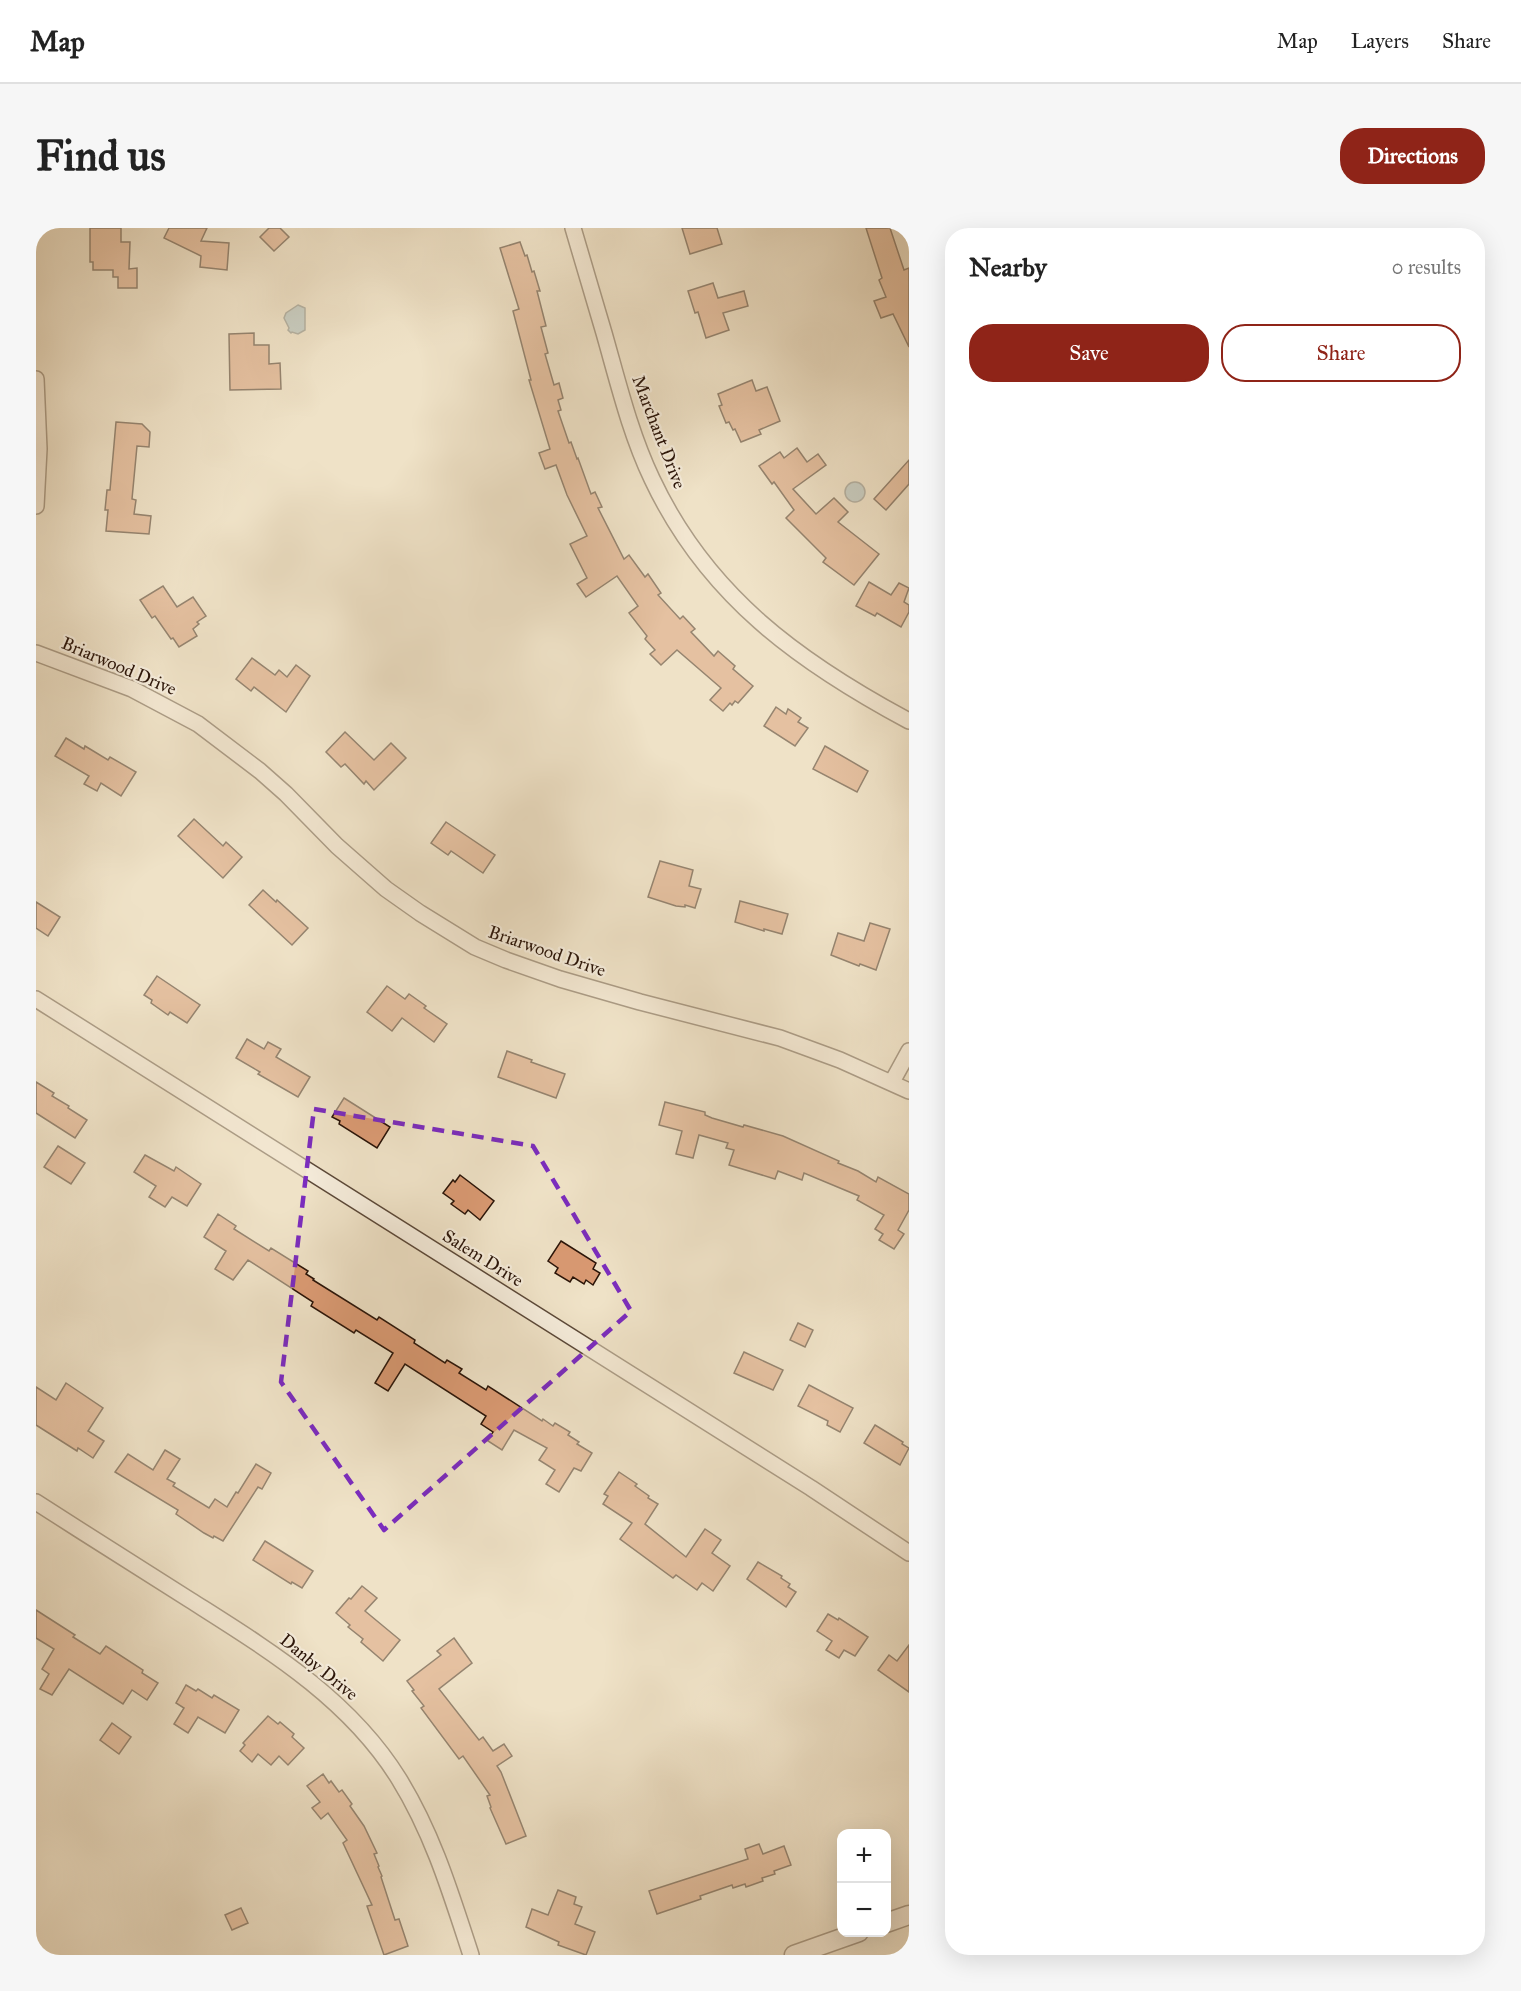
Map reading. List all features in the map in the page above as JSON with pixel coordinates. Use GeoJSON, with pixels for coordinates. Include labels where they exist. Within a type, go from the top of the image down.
{"type":"FeatureCollection","features":[{"type":"Feature","properties":{"kind":"street","name":"Marchant Drive"},"geometry":{"type":"LineString","coordinates":[[573,228],[635,436],[656,487],[688,541],[729,592],[786,645],[841,682],[909,721]]}},
{"type":"Feature","properties":{"kind":"street"},"geometry":{"type":"LineString","coordinates":[[36,379],[39,448],[36,506]]}},
{"type":"Feature","properties":{"kind":"street","name":"Briarwood Drive"},"geometry":{"type":"LineString","coordinates":[[36,652],[132,689],[198,724],[260,771],[337,846],[386,889],[475,947],[560,979],[780,1038],[840,1060],[909,1091]]}},
{"type":"Feature","properties":{"kind":"street","name":"Salem Drive"},"geometry":{"type":"LineString","coordinates":[[36,999],[811,1488],[909,1553]]}},
{"type":"Feature","properties":{"kind":"street"},"geometry":{"type":"LineString","coordinates":[[892,1082],[909,1051]]}},
{"type":"Feature","properties":{"kind":"street","name":"Danby Drive"},"geometry":{"type":"LineString","coordinates":[[36,1502],[281,1660],[314,1684],[358,1725],[398,1777],[425,1825],[446,1877],[471,1955]]}},
{"type":"Feature","properties":{"kind":"street"},"geometry":{"type":"LineString","coordinates":[[891,1921],[909,1915]]}},
{"type":"Feature","properties":{"kind":"street"},"geometry":{"type":"LineString","coordinates":[[794,1955],[845,1937]]}},
{"type":"Feature","properties":{"kind":"highlighted area"},"geometry":{"type":"Polygon","coordinates":[[[314,1109],[533,1146],[631,1311],[384,1530],[281,1382],[314,1109]]]}},
{"type":"Feature","properties":{"kind":"water"},"geometry":{"type":"Polygon","coordinates":[[[298,305],[305,308],[305,330],[298,334],[288,330],[284,318],[286,313],[298,305]]]}},
{"type":"Feature","properties":{"kind":"water"},"geometry":{"type":"Polygon","coordinates":[[[855,482],[862,485],[865,492],[862,499],[855,502],[848,499],[845,492],[848,485],[855,482]]]}},
{"type":"Feature","properties":{"kind":"building"},"geometry":{"type":"Polygon","coordinates":[[[90,228],[121,228],[121,242],[130,242],[129,269],[137,268],[137,288],[118,288],[118,277],[113,277],[113,270],[93,270],[93,262],[90,262],[90,228]]]}},
{"type":"Feature","properties":{"kind":"building"},"geometry":{"type":"Polygon","coordinates":[[[169,228],[207,228],[201,241],[229,243],[227,270],[200,267],[201,256],[164,238],[169,228]]]}},
{"type":"Feature","properties":{"kind":"building"},"geometry":{"type":"Polygon","coordinates":[[[269,228],[280,228],[289,237],[274,251],[260,237],[269,228]]]}},
{"type":"Feature","properties":{"kind":"building"},"geometry":{"type":"Polygon","coordinates":[[[682,228],[717,228],[722,244],[690,254],[682,228]]]}},
{"type":"Feature","properties":{"kind":"building"},"geometry":{"type":"Polygon","coordinates":[[[866,228],[890,228],[904,270],[909,268],[909,347],[893,314],[881,318],[874,301],[886,297],[879,280],[882,278],[866,228]]]}},
{"type":"Feature","properties":{"kind":"building"},"geometry":{"type":"Polygon","coordinates":[[[520,242],[532,272],[534,271],[540,291],[537,291],[546,326],[541,327],[548,353],[545,354],[554,385],[559,383],[563,398],[558,400],[561,410],[558,411],[591,494],[595,492],[602,507],[598,508],[624,559],[629,555],[645,577],[648,574],[661,593],[658,595],[680,619],[683,616],[695,629],[691,632],[714,656],[718,651],[735,666],[733,669],[753,686],[738,703],[735,701],[732,705],[730,703],[723,711],[710,700],[721,688],[677,650],[661,665],[650,654],[655,650],[645,639],[647,636],[629,613],[638,606],[617,576],[586,597],[577,584],[587,578],[570,544],[587,536],[567,495],[556,465],[545,469],[539,453],[550,449],[529,380],[531,380],[513,311],[519,309],[500,248],[520,242]]]}},
{"type":"Feature","properties":{"kind":"building"},"geometry":{"type":"Polygon","coordinates":[[[713,283],[718,298],[744,291],[748,306],[723,313],[729,330],[706,338],[698,312],[695,313],[688,291],[713,283]]]}},
{"type":"Feature","properties":{"kind":"building"},"geometry":{"type":"Polygon","coordinates":[[[254,333],[254,345],[269,345],[269,364],[280,363],[281,389],[230,390],[229,334],[254,333]]]}},
{"type":"Feature","properties":{"kind":"building"},"geometry":{"type":"Polygon","coordinates":[[[752,380],[756,391],[767,387],[780,421],[759,430],[761,434],[741,442],[735,429],[733,430],[729,422],[726,423],[719,406],[722,405],[718,394],[752,380]]]}},
{"type":"Feature","properties":{"kind":"building"},"geometry":{"type":"Polygon","coordinates":[[[116,422],[142,424],[150,432],[149,447],[137,446],[132,499],[136,500],[134,514],[151,516],[149,534],[106,531],[108,510],[105,510],[107,490],[110,490],[116,422]]]}},
{"type":"Feature","properties":{"kind":"building"},"geometry":{"type":"Polygon","coordinates":[[[797,448],[807,462],[818,454],[826,465],[793,489],[816,514],[834,498],[848,512],[838,522],[879,554],[854,585],[823,562],[826,558],[786,518],[794,510],[759,466],[780,452],[784,458],[797,448]]]}},
{"type":"Feature","properties":{"kind":"building"},"geometry":{"type":"Polygon","coordinates":[[[909,460],[909,484],[886,510],[874,499],[909,460]]]}},
{"type":"Feature","properties":{"kind":"building"},"geometry":{"type":"Polygon","coordinates":[[[869,582],[891,595],[899,583],[909,588],[904,602],[909,605],[909,612],[901,627],[877,613],[875,616],[856,606],[869,582]]]}},
{"type":"Feature","properties":{"kind":"building"},"geometry":{"type":"Polygon","coordinates":[[[163,586],[177,607],[193,597],[206,616],[197,622],[199,624],[193,629],[197,636],[179,647],[155,616],[152,618],[140,600],[163,586]]]}},
{"type":"Feature","properties":{"kind":"building"},"geometry":{"type":"Polygon","coordinates":[[[252,658],[275,675],[279,670],[287,677],[296,665],[310,676],[286,712],[254,687],[251,691],[236,679],[252,658]]]}},
{"type":"Feature","properties":{"kind":"building"},"geometry":{"type":"Polygon","coordinates":[[[776,707],[786,714],[788,709],[801,718],[798,722],[808,728],[795,746],[764,726],[776,707]]]}},
{"type":"Feature","properties":{"kind":"building"},"geometry":{"type":"Polygon","coordinates":[[[345,732],[374,760],[391,743],[406,758],[374,790],[366,781],[364,784],[345,764],[341,767],[326,752],[345,732]]]}},
{"type":"Feature","properties":{"kind":"building"},"geometry":{"type":"Polygon","coordinates":[[[66,738],[108,760],[110,757],[136,772],[121,796],[101,783],[97,791],[84,784],[89,776],[55,756],[66,738]]]}},
{"type":"Feature","properties":{"kind":"building"},"geometry":{"type":"Polygon","coordinates":[[[825,746],[868,771],[857,792],[813,769],[825,746]]]}},
{"type":"Feature","properties":{"kind":"building"},"geometry":{"type":"Polygon","coordinates":[[[194,819],[223,846],[226,842],[242,857],[223,878],[178,836],[194,819]]]}},
{"type":"Feature","properties":{"kind":"building"},"geometry":{"type":"Polygon","coordinates":[[[446,822],[495,855],[483,873],[451,851],[448,855],[431,843],[446,822]]]}},
{"type":"Feature","properties":{"kind":"building"},"geometry":{"type":"Polygon","coordinates":[[[660,861],[693,870],[689,886],[701,889],[695,908],[685,905],[685,907],[676,906],[648,897],[660,861]]]}},
{"type":"Feature","properties":{"kind":"building"},"geometry":{"type":"Polygon","coordinates":[[[263,890],[308,928],[292,945],[249,905],[263,890]]]}},
{"type":"Feature","properties":{"kind":"building"},"geometry":{"type":"Polygon","coordinates":[[[740,901],[788,914],[782,934],[735,922],[740,901]]]}},
{"type":"Feature","properties":{"kind":"building"},"geometry":{"type":"Polygon","coordinates":[[[36,902],[60,917],[48,936],[36,928],[36,902]]]}},
{"type":"Feature","properties":{"kind":"building"},"geometry":{"type":"Polygon","coordinates":[[[870,923],[890,929],[876,970],[831,955],[838,933],[864,941],[870,923]]]}},
{"type":"Feature","properties":{"kind":"building"},"geometry":{"type":"Polygon","coordinates":[[[157,976],[200,1005],[187,1023],[170,1012],[168,1015],[144,995],[157,976]]]}},
{"type":"Feature","properties":{"kind":"building"},"geometry":{"type":"Polygon","coordinates":[[[387,986],[405,999],[409,994],[447,1024],[434,1042],[402,1018],[392,1031],[367,1012],[387,986]]]}},
{"type":"Feature","properties":{"kind":"building"},"geometry":{"type":"Polygon","coordinates":[[[247,1039],[264,1049],[268,1042],[281,1049],[276,1057],[310,1077],[298,1097],[258,1074],[260,1072],[236,1058],[247,1039]]]}},
{"type":"Feature","properties":{"kind":"building"},"geometry":{"type":"Polygon","coordinates":[[[507,1051],[565,1074],[556,1098],[498,1077],[507,1051]]]}},
{"type":"Feature","properties":{"kind":"building"},"geometry":{"type":"Polygon","coordinates":[[[36,1082],[54,1093],[52,1096],[87,1120],[75,1138],[36,1113],[36,1082]]]}},
{"type":"Feature","properties":{"kind":"building"},"geometry":{"type":"Polygon","coordinates":[[[344,1098],[390,1127],[377,1148],[332,1117],[344,1098]]]}},
{"type":"Feature","properties":{"kind":"building"},"geometry":{"type":"Polygon","coordinates":[[[665,1102],[705,1112],[705,1115],[712,1118],[743,1127],[744,1125],[783,1136],[839,1161],[838,1163],[876,1182],[878,1177],[909,1194],[909,1210],[898,1230],[904,1234],[894,1249],[879,1240],[883,1234],[875,1229],[884,1215],[857,1200],[859,1196],[804,1173],[802,1180],[778,1171],[775,1179],[729,1165],[734,1150],[726,1148],[728,1143],[699,1135],[693,1158],[676,1154],[682,1131],[659,1125],[665,1102]]]}},
{"type":"Feature","properties":{"kind":"building"},"geometry":{"type":"Polygon","coordinates":[[[58,1146],[85,1163],[71,1184],[44,1167],[58,1146]]]}},
{"type":"Feature","properties":{"kind":"building"},"geometry":{"type":"Polygon","coordinates":[[[145,1155],[174,1171],[176,1167],[201,1184],[187,1206],[172,1197],[165,1207],[149,1197],[156,1186],[134,1172],[145,1155]]]}},
{"type":"Feature","properties":{"kind":"building"},"geometry":{"type":"Polygon","coordinates":[[[460,1175],[494,1201],[480,1220],[468,1210],[465,1214],[451,1204],[454,1201],[443,1193],[460,1175]]]}},
{"type":"Feature","properties":{"kind":"building"},"geometry":{"type":"Polygon","coordinates":[[[218,1214],[236,1226],[234,1229],[269,1251],[271,1248],[308,1271],[306,1274],[313,1280],[377,1320],[379,1317],[445,1363],[447,1360],[462,1369],[459,1373],[486,1390],[488,1386],[542,1421],[543,1419],[553,1426],[555,1423],[570,1432],[568,1435],[579,1442],[577,1444],[592,1453],[581,1471],[574,1468],[559,1492],[546,1484],[555,1470],[539,1460],[547,1448],[514,1430],[502,1450],[488,1441],[493,1432],[481,1424],[486,1416],[405,1364],[388,1391],[375,1383],[393,1353],[356,1330],[354,1333],[311,1306],[313,1302],[248,1260],[233,1280],[215,1269],[226,1251],[204,1237],[218,1214]]]}},
{"type":"Feature","properties":{"kind":"building"},"geometry":{"type":"Polygon","coordinates":[[[561,1241],[596,1263],[593,1269],[600,1273],[593,1285],[586,1280],[584,1284],[573,1277],[570,1282],[555,1273],[558,1268],[548,1261],[561,1241]]]}},
{"type":"Feature","properties":{"kind":"building"},"geometry":{"type":"Polygon","coordinates":[[[798,1323],[813,1330],[805,1347],[790,1340],[798,1323]]]}},
{"type":"Feature","properties":{"kind":"building"},"geometry":{"type":"Polygon","coordinates":[[[744,1352],[783,1370],[773,1390],[734,1373],[744,1352]]]}},
{"type":"Feature","properties":{"kind":"building"},"geometry":{"type":"Polygon","coordinates":[[[66,1383],[103,1408],[88,1431],[104,1441],[93,1458],[78,1448],[77,1451],[36,1425],[36,1387],[56,1400],[66,1383]]]}},
{"type":"Feature","properties":{"kind":"building"},"geometry":{"type":"Polygon","coordinates":[[[809,1385],[853,1408],[840,1432],[827,1425],[828,1421],[798,1406],[809,1385]]]}},
{"type":"Feature","properties":{"kind":"building"},"geometry":{"type":"Polygon","coordinates":[[[875,1425],[909,1448],[900,1465],[864,1443],[875,1425]]]}},
{"type":"Feature","properties":{"kind":"building"},"geometry":{"type":"Polygon","coordinates":[[[165,1450],[180,1459],[167,1479],[175,1483],[173,1486],[209,1508],[215,1499],[227,1507],[256,1464],[271,1473],[262,1489],[258,1487],[223,1541],[204,1533],[176,1514],[178,1510],[115,1472],[128,1454],[153,1470],[165,1450]]]}},
{"type":"Feature","properties":{"kind":"building"},"geometry":{"type":"Polygon","coordinates":[[[619,1472],[637,1484],[635,1486],[658,1504],[645,1524],[686,1557],[705,1529],[721,1540],[712,1553],[730,1566],[713,1591],[702,1583],[697,1590],[676,1575],[673,1578],[620,1539],[632,1523],[603,1504],[608,1496],[604,1494],[619,1472]]]}},
{"type":"Feature","properties":{"kind":"building"},"geometry":{"type":"Polygon","coordinates":[[[265,1541],[313,1571],[302,1588],[292,1582],[291,1584],[253,1560],[265,1541]]]}},
{"type":"Feature","properties":{"kind":"building"},"geometry":{"type":"Polygon","coordinates":[[[758,1562],[782,1576],[781,1578],[790,1584],[788,1587],[796,1592],[786,1607],[747,1579],[758,1562]]]}},
{"type":"Feature","properties":{"kind":"building"},"geometry":{"type":"Polygon","coordinates":[[[362,1586],[377,1598],[365,1611],[400,1640],[383,1661],[361,1642],[363,1639],[336,1613],[362,1586]]]}},
{"type":"Feature","properties":{"kind":"building"},"geometry":{"type":"Polygon","coordinates":[[[36,1610],[100,1654],[106,1646],[143,1670],[142,1673],[158,1683],[147,1700],[132,1690],[123,1704],[69,1669],[52,1695],[40,1689],[49,1674],[42,1669],[54,1649],[36,1638],[36,1610]]]}},
{"type":"Feature","properties":{"kind":"building"},"geometry":{"type":"Polygon","coordinates":[[[828,1614],[838,1620],[839,1618],[868,1637],[855,1656],[844,1650],[839,1658],[826,1650],[832,1641],[817,1631],[828,1614]]]}},
{"type":"Feature","properties":{"kind":"building"},"geometry":{"type":"Polygon","coordinates":[[[454,1638],[472,1663],[439,1689],[479,1740],[483,1737],[493,1751],[504,1744],[512,1756],[497,1766],[526,1836],[506,1844],[490,1808],[487,1796],[490,1795],[463,1756],[459,1759],[421,1708],[424,1706],[407,1681],[441,1655],[437,1651],[454,1638]]]}},
{"type":"Feature","properties":{"kind":"building"},"geometry":{"type":"Polygon","coordinates":[[[909,1645],[909,1692],[878,1670],[889,1655],[897,1661],[909,1645]]]}},
{"type":"Feature","properties":{"kind":"building"},"geometry":{"type":"Polygon","coordinates":[[[186,1685],[212,1698],[214,1695],[239,1710],[225,1733],[198,1717],[188,1733],[174,1724],[184,1708],[176,1703],[186,1685]]]}},
{"type":"Feature","properties":{"kind":"building"},"geometry":{"type":"Polygon","coordinates":[[[268,1716],[278,1724],[280,1722],[294,1734],[292,1737],[304,1748],[288,1765],[279,1756],[271,1765],[258,1754],[252,1762],[240,1751],[245,1745],[243,1743],[268,1716]]]}},
{"type":"Feature","properties":{"kind":"building"},"geometry":{"type":"Polygon","coordinates":[[[112,1723],[131,1737],[119,1754],[100,1740],[112,1723]]]}},
{"type":"Feature","properties":{"kind":"building"},"geometry":{"type":"Polygon","coordinates":[[[323,1774],[339,1792],[342,1790],[364,1826],[377,1853],[374,1854],[395,1920],[399,1919],[408,1946],[384,1955],[367,1906],[372,1905],[343,1843],[347,1840],[328,1813],[321,1819],[312,1808],[320,1802],[307,1786],[323,1774]]]}},
{"type":"Feature","properties":{"kind":"building"},"geometry":{"type":"Polygon","coordinates":[[[759,1844],[763,1854],[784,1846],[791,1865],[774,1871],[775,1874],[762,1878],[763,1881],[746,1887],[745,1884],[733,1888],[732,1885],[700,1896],[701,1899],[657,1914],[649,1891],[748,1859],[745,1849],[759,1844]]]}},
{"type":"Feature","properties":{"kind":"building"},"geometry":{"type":"Polygon","coordinates":[[[558,1890],[576,1897],[574,1904],[582,1907],[575,1924],[595,1932],[586,1955],[558,1945],[559,1942],[526,1927],[532,1909],[548,1915],[558,1890]]]}},
{"type":"Feature","properties":{"kind":"building"},"geometry":{"type":"Polygon","coordinates":[[[241,1908],[248,1923],[232,1930],[225,1915],[241,1908]]]}}]}
